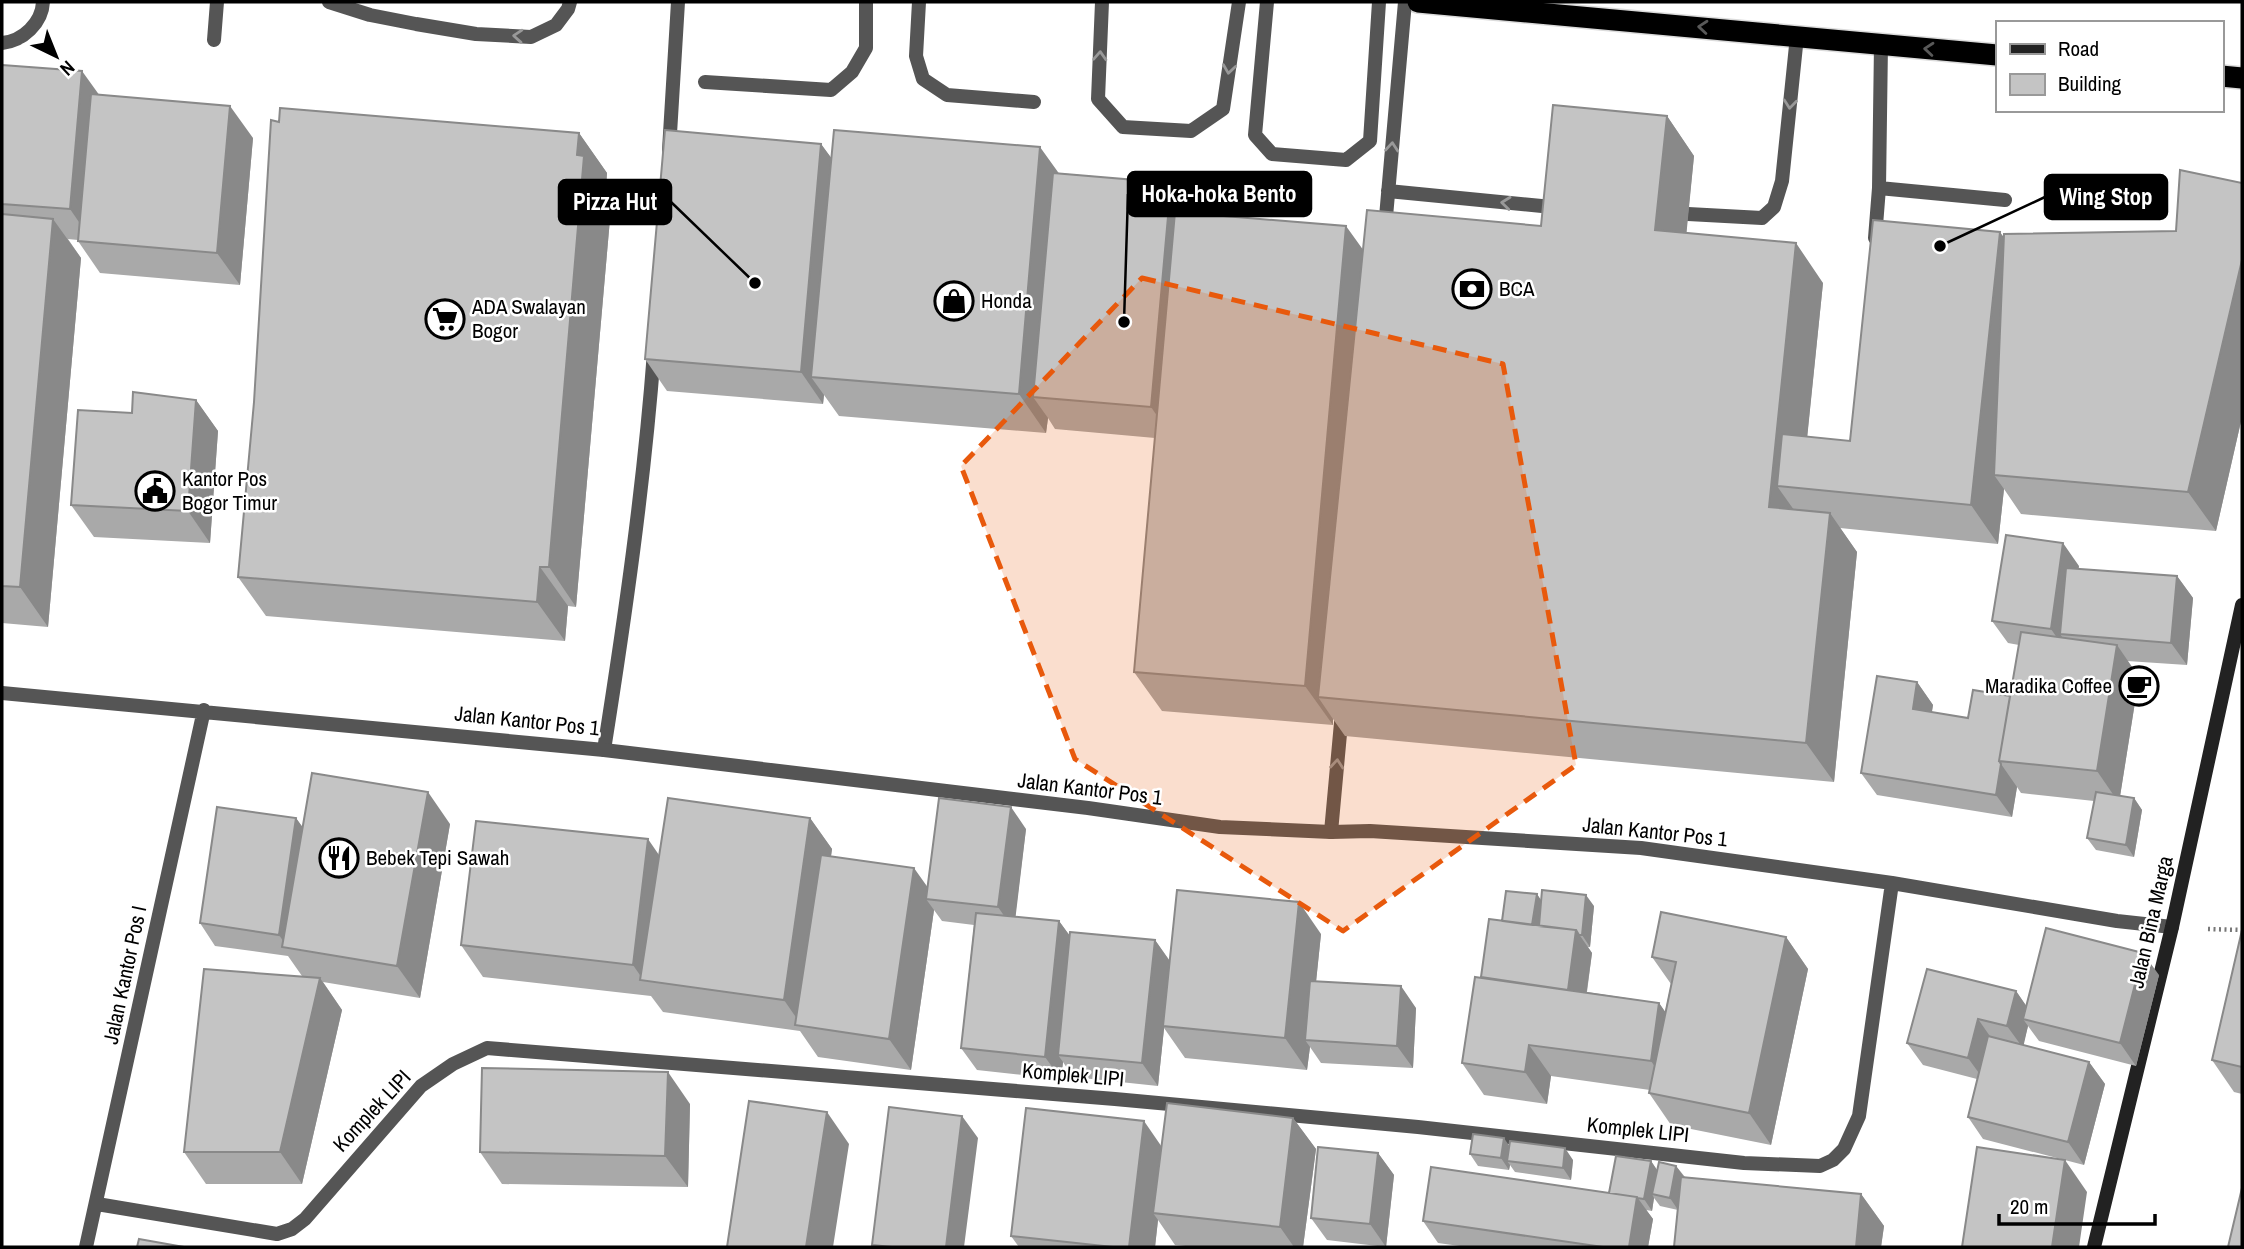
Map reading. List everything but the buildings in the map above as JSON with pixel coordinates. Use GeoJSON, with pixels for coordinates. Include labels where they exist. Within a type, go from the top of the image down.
{"type":"FeatureCollection","features":[{"type":"Feature","properties":{"kind":"highway"},"geometry":{"type":"LineString","coordinates":[[1419,2],[1996,55]]}},
{"type":"Feature","properties":{"kind":"highway"},"geometry":{"type":"LineString","coordinates":[[2223,76],[2242,78]]}},
{"type":"Feature","properties":{"kind":"street"},"geometry":{"type":"LineString","coordinates":[[2,43],[27,34],[42,12],[43,2]]}},
{"type":"Feature","properties":{"kind":"street"},"geometry":{"type":"LineString","coordinates":[[214,40],[217,2]]}},
{"type":"Feature","properties":{"kind":"street"},"geometry":{"type":"LineString","coordinates":[[329,2],[369,15],[416,24],[476,34],[531,37],[556,25],[570,2]]}},
{"type":"Feature","properties":{"kind":"street"},"geometry":{"type":"LineString","coordinates":[[667,171],[678,2]]}},
{"type":"Feature","properties":{"kind":"street"},"geometry":{"type":"LineString","coordinates":[[705,82],[831,90],[852,72],[866,48],[866,2]]}},
{"type":"Feature","properties":{"kind":"street"},"geometry":{"type":"LineString","coordinates":[[919,2],[916,56],[923,79],[947,95],[1034,102]]}},
{"type":"Feature","properties":{"kind":"street"},"geometry":{"type":"LineString","coordinates":[[1102,2],[1098,99],[1123,127],[1191,131],[1223,109],[1239,2]]}},
{"type":"Feature","properties":{"kind":"street"},"geometry":{"type":"LineString","coordinates":[[1267,2],[1255,135],[1272,154],[1346,160],[1370,141],[1379,2]]}},
{"type":"Feature","properties":{"kind":"street"},"geometry":{"type":"LineString","coordinates":[[1384,240],[1405,2]]}},
{"type":"Feature","properties":{"kind":"street"},"geometry":{"type":"LineString","coordinates":[[1688,214],[1762,218],[1774,207],[1782,181],[1797,36]]}},
{"type":"Feature","properties":{"kind":"street"},"geometry":{"type":"LineString","coordinates":[[1874,253],[1880,188],[1881,44]]}},
{"type":"Feature","properties":{"kind":"street"},"geometry":{"type":"LineString","coordinates":[[1880,188],[2004,200]]}},
{"type":"Feature","properties":{"kind":"street"},"geometry":{"type":"LineString","coordinates":[[1388,191],[1574,210]]}},
{"type":"Feature","properties":{"kind":"street"},"geometry":{"type":"LineString","coordinates":[[604,750],[630,586],[649,422],[655,343]]}},
{"type":"Feature","properties":{"kind":"street","name":"Jalan Bina Marga"},"geometry":{"type":"LineString","coordinates":[[2094,1247],[2172,927],[2242,605]]}},
{"type":"Feature","properties":{"kind":"street","name":"Jalan Kantor Pos 1"},"geometry":{"type":"LineString","coordinates":[[2,693],[204,710],[604,750],[1088,808],[1220,827],[1370,831],[1641,848],[1892,883],[2104,919],[2172,927]]}},
{"type":"Feature","properties":{"kind":"street"},"geometry":{"type":"LineString","coordinates":[[1331,832],[1343,695]]}},
{"type":"Feature","properties":{"kind":"street","name":"Jalan Kantor Pos I"},"geometry":{"type":"LineString","coordinates":[[86,1247],[204,710]]}},
{"type":"Feature","properties":{"kind":"street","name":"Komplek LIPI"},"geometry":{"type":"LineString","coordinates":[[97,1203],[277,1234],[292,1229],[305,1219],[421,1086],[453,1064],[487,1048],[1115,1099],[1418,1127],[1744,1163],[1820,1166],[1833,1160],[1843,1149],[1859,1116],[1892,883]]}},
{"type":"Feature","properties":{"kind":"highlighted area"},"geometry":{"type":"Polygon","coordinates":[[[1142,278],[1503,364],[1576,765],[1343,931],[1075,759],[961,466],[1142,278]]]}},
{"type":"Feature","properties":{"kind":"place","name":"Wing Stop"},"geometry":{"type":"Point","coordinates":[1940,246]}},
{"type":"Feature","properties":{"kind":"place","name":"Pizza Hut"},"geometry":{"type":"Point","coordinates":[755,283]}},
{"type":"Feature","properties":{"kind":"place","name":"BCA"},"geometry":{"type":"Point","coordinates":[1472,289]}},
{"type":"Feature","properties":{"kind":"place","name":"Honda"},"geometry":{"type":"Point","coordinates":[954,301]}},
{"type":"Feature","properties":{"kind":"place","name":"ADA Swalayan Bogor"},"geometry":{"type":"Point","coordinates":[445,319]}},
{"type":"Feature","properties":{"kind":"place","name":"Hoka-hoka Bento"},"geometry":{"type":"Point","coordinates":[1124,322]}},
{"type":"Feature","properties":{"kind":"place","name":"Kantor Pos Bogor Timur"},"geometry":{"type":"Point","coordinates":[155,491]}},
{"type":"Feature","properties":{"kind":"place","name":"Maradika Coffee"},"geometry":{"type":"Point","coordinates":[2139,686]}},
{"type":"Feature","properties":{"kind":"place","name":"Bebek Tepi Sawah"},"geometry":{"type":"Point","coordinates":[339,858]}}]}
